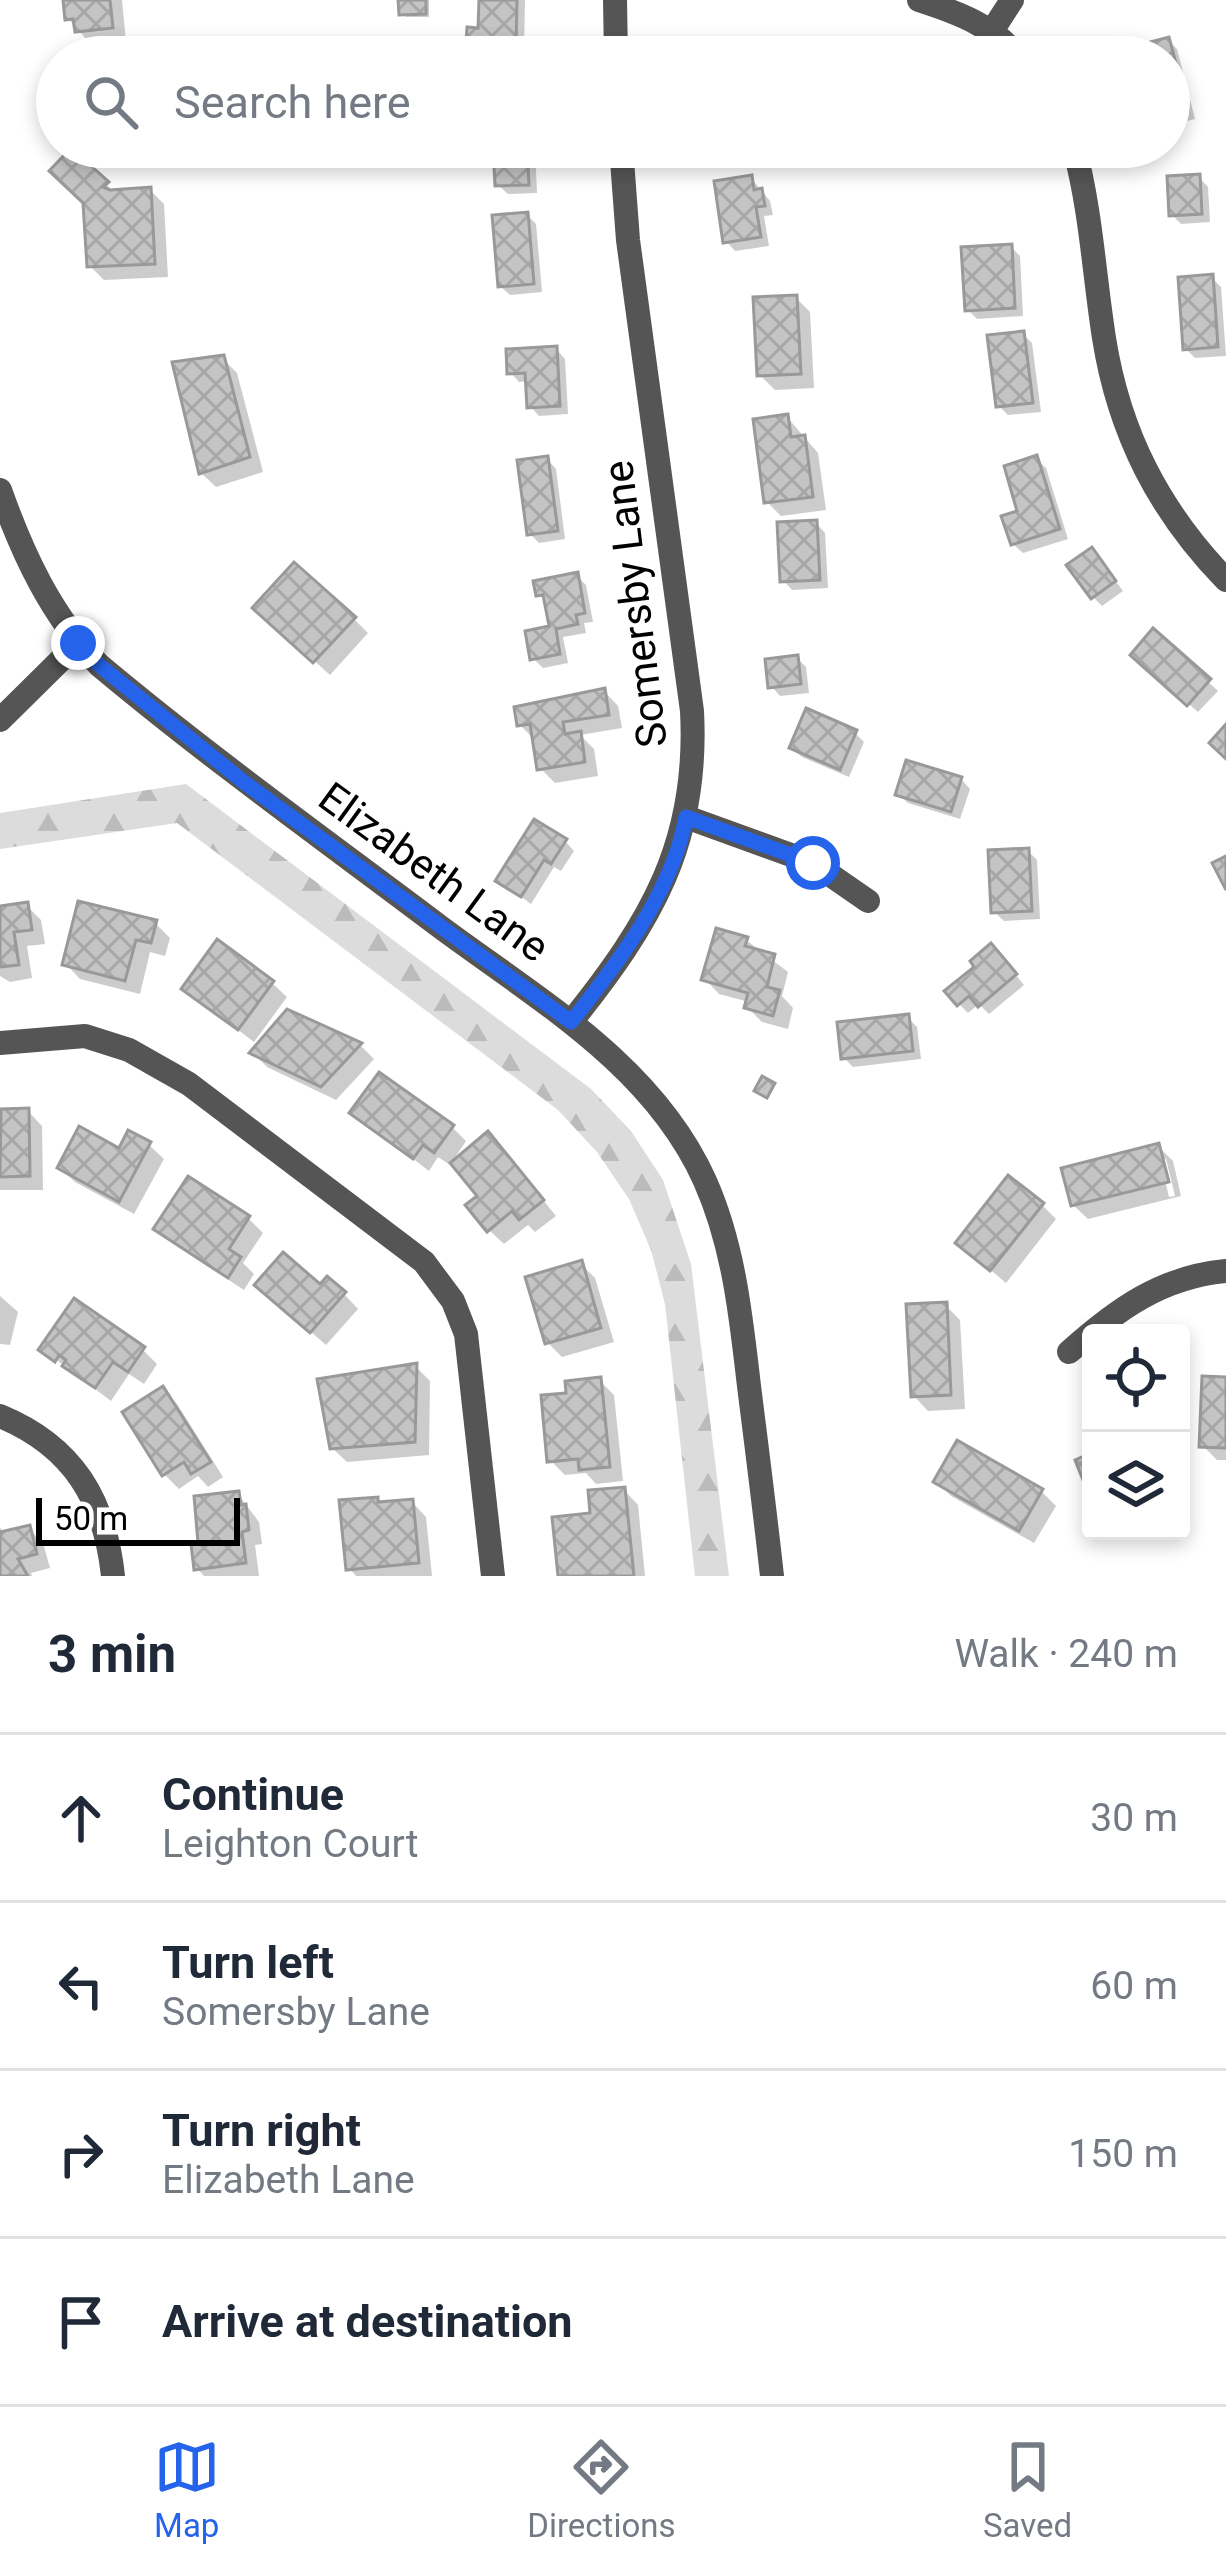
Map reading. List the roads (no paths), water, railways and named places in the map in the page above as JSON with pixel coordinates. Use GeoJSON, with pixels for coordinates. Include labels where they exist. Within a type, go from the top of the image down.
{"type":"FeatureCollection","features":[{"type":"Feature","properties":{"kind":"street"},"geometry":{"type":"LineString","coordinates":[[615,0],[616,36]]}},
{"type":"Feature","properties":{"kind":"street"},"geometry":{"type":"LineString","coordinates":[[919,0],[955,12],[997,36]]}},
{"type":"Feature","properties":{"kind":"street"},"geometry":{"type":"LineString","coordinates":[[992,31],[1012,0]]}},
{"type":"Feature","properties":{"kind":"street","name":"Somersby Lane"},"geometry":{"type":"LineString","coordinates":[[571,1022],[641,923],[668,868],[693,781],[692,711],[628,240],[623,168]]}},
{"type":"Feature","properties":{"kind":"street"},"geometry":{"type":"LineString","coordinates":[[1080,168],[1110,370],[1130,441],[1170,514],[1226,580]]}},
{"type":"Feature","properties":{"kind":"street","name":"Elizabeth Lane"},"geometry":{"type":"LineString","coordinates":[[0,490],[47,599],[78,643],[245,783],[571,1022],[671,1122],[717,1211],[736,1292],[772,1576]]}},
{"type":"Feature","properties":{"kind":"street"},"geometry":{"type":"LineString","coordinates":[[0,720],[78,643]]}},
{"type":"Feature","properties":{"kind":"street"},"geometry":{"type":"LineString","coordinates":[[686,817],[813,863],[868,901]]}},
{"type":"Feature","properties":{"kind":"street"},"geometry":{"type":"LineString","coordinates":[[0,1043],[85,1036],[129,1050],[189,1084],[424,1262],[453,1301],[466,1334],[493,1576]]}},
{"type":"Feature","properties":{"kind":"street"},"geometry":{"type":"LineString","coordinates":[[1069,1352],[1109,1316],[1145,1293],[1184,1278],[1226,1271]]}},
{"type":"Feature","properties":{"kind":"street"},"geometry":{"type":"LineString","coordinates":[[0,1416],[23,1425],[50,1445],[88,1485],[109,1537],[113,1576]]}}]}
